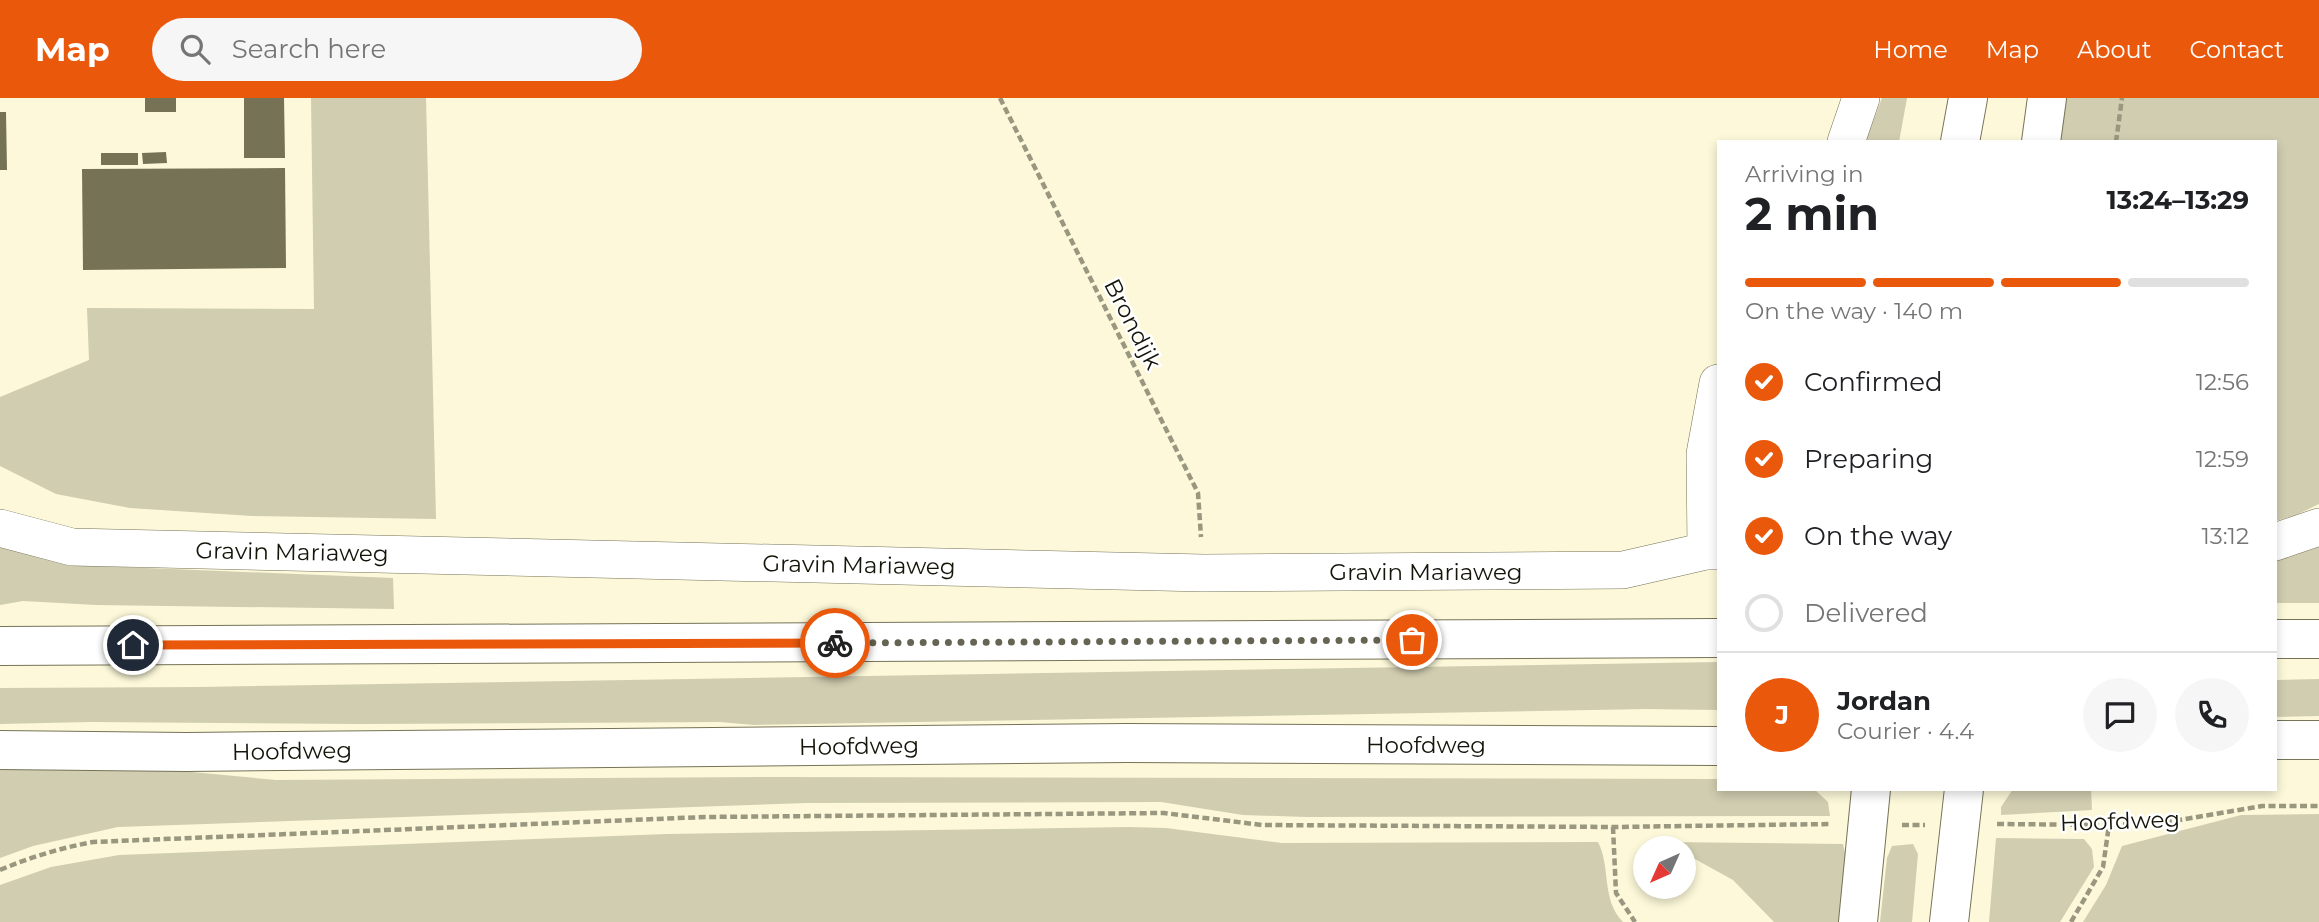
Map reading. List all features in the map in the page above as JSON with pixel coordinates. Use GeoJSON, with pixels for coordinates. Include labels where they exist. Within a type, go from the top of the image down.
{"type":"FeatureCollection","features":[{"type":"Feature","properties":{"kind":"main road"},"geometry":{"type":"LineString","coordinates":[[1960,140],[1968,98]]}},
{"type":"Feature","properties":{"kind":"main road"},"geometry":{"type":"LineString","coordinates":[[2040,140],[2047,98]]}},
{"type":"Feature","properties":{"kind":"main road"},"geometry":{"type":"LineString","coordinates":[[0,646],[1717,638]]}},
{"type":"Feature","properties":{"kind":"main road"},"geometry":{"type":"LineString","coordinates":[[2277,639],[2319,639]]}},
{"type":"Feature","properties":{"kind":"main road"},"geometry":{"type":"LineString","coordinates":[[2277,740],[2319,740]]}},
{"type":"Feature","properties":{"kind":"main road","name":"Hoofdweg"},"geometry":{"type":"LineString","coordinates":[[0,750],[186,752],[1127,743],[1717,746]]}},
{"type":"Feature","properties":{"kind":"main road"},"geometry":{"type":"LineString","coordinates":[[1858,922],[1869,807]]}},
{"type":"Feature","properties":{"kind":"main road"},"geometry":{"type":"LineString","coordinates":[[1949,922],[1963,807]]}},
{"type":"Feature","properties":{"kind":"street"},"geometry":{"type":"LineString","coordinates":[[1847,140],[1861,98]]}},
{"type":"Feature","properties":{"kind":"street"},"geometry":{"type":"LineString","coordinates":[[1712,551],[1705,454],[1717,388]]}},
{"type":"Feature","properties":{"kind":"street"},"geometry":{"type":"LineString","coordinates":[[2277,541],[2319,527]]}},
{"type":"Feature","properties":{"kind":"street","name":"Gravin Mariaweg"},"geometry":{"type":"LineString","coordinates":[[0,528],[72,547],[1204,573],[1623,570],[1712,551]]}},
{"type":"Feature","properties":{"kind":"path","name":"Brondijk"},"geometry":{"type":"LineString","coordinates":[[1000,98],[1198,493],[1204,573]]}},
{"type":"Feature","properties":{"kind":"path"},"geometry":{"type":"LineString","coordinates":[[2116,140],[2123,98]]}},
{"type":"Feature","properties":{"kind":"path","name":"Hoofdweg"},"geometry":{"type":"LineString","coordinates":[[0,870],[59,848],[93,842],[705,817],[1164,813],[1262,825],[1613,827],[1869,807],[1963,807],[2016,824],[2109,825],[2162,823],[2262,806],[2319,806]]}},
{"type":"Feature","properties":{"kind":"path"},"geometry":{"type":"LineString","coordinates":[[2071,922],[2103,867],[2109,825]]}},
{"type":"Feature","properties":{"kind":"path"},"geometry":{"type":"LineString","coordinates":[[1613,827],[1616,893],[1635,922]]}},
{"type":"Feature","properties":{"kind":"shaded area"},"geometry":{"type":"Polygon","coordinates":[[[311,98],[426,98],[436,519],[252,516],[130,508],[56,494],[0,466],[0,397],[89,360],[87,308],[314,309],[311,98]]]}},
{"type":"Feature","properties":{"kind":"shaded area"},"geometry":{"type":"Polygon","coordinates":[[[1882,98],[1907,98],[1899,140],[1866,140],[1882,98]]]}},
{"type":"Feature","properties":{"kind":"shaded area"},"geometry":{"type":"Polygon","coordinates":[[[2064,98],[2319,98],[2319,504],[2277,520],[2277,140],[2057,140],[2064,98]]]}},
{"type":"Feature","properties":{"kind":"shaded area"},"geometry":{"type":"Polygon","coordinates":[[[0,542],[72,562],[98,566],[393,578],[394,609],[96,605],[23,601],[0,605],[0,542]]]}},
{"type":"Feature","properties":{"kind":"shaded area"},"geometry":{"type":"Polygon","coordinates":[[[2319,545],[2319,603],[2277,603],[2277,553],[2319,545]]]}},
{"type":"Feature","properties":{"kind":"shaded area"},"geometry":{"type":"Polygon","coordinates":[[[1717,662],[1717,710],[754,725],[720,722],[0,724],[0,688],[1717,662]]]}},
{"type":"Feature","properties":{"kind":"shaded area"},"geometry":{"type":"Polygon","coordinates":[[[2319,679],[2319,716],[2277,717],[2277,680],[2319,679]]]}},
{"type":"Feature","properties":{"kind":"shaded area"},"geometry":{"type":"Polygon","coordinates":[[[0,767],[149,768],[276,780],[775,777],[1717,779],[1717,791],[1816,791],[1828,802],[1830,816],[1306,817],[1243,815],[1161,802],[807,803],[118,827],[33,846],[0,858],[0,767]]]}},
{"type":"Feature","properties":{"kind":"shaded area"},"geometry":{"type":"Polygon","coordinates":[[[2012,791],[2091,791],[2092,810],[2001,815],[2001,807],[2012,791]]]}},
{"type":"Feature","properties":{"kind":"shaded area"},"geometry":{"type":"Polygon","coordinates":[[[2319,814],[2319,922],[2083,922],[2106,885],[2122,846],[2241,815],[2319,814]]]}},
{"type":"Feature","properties":{"kind":"shaded area"},"geometry":{"type":"Polygon","coordinates":[[[1166,828],[1282,843],[1598,842],[1612,904],[1623,922],[0,922],[0,885],[51,867],[119,855],[667,834],[1166,828]]]}},
{"type":"Feature","properties":{"kind":"shaded area"},"geometry":{"type":"Polygon","coordinates":[[[1996,838],[2084,839],[2092,849],[2094,867],[2060,922],[1989,922],[1996,838]]]}},
{"type":"Feature","properties":{"kind":"shaded area"},"geometry":{"type":"Polygon","coordinates":[[[1696,842],[1843,844],[1847,862],[1840,922],[1774,922],[1733,880],[1696,860],[1696,842]]]}},
{"type":"Feature","properties":{"kind":"shaded area"},"geometry":{"type":"Polygon","coordinates":[[[1913,844],[1918,854],[1912,922],[1880,922],[1887,858],[1892,846],[1913,844]]]}},
{"type":"Feature","properties":{"kind":"building"},"geometry":{"type":"Polygon","coordinates":[[[145,98],[176,98],[176,112],[145,112],[145,98]]]}},
{"type":"Feature","properties":{"kind":"building"},"geometry":{"type":"Polygon","coordinates":[[[244,98],[284,98],[285,158],[244,158],[244,98]]]}},
{"type":"Feature","properties":{"kind":"building"},"geometry":{"type":"Polygon","coordinates":[[[0,112],[6,112],[7,170],[0,170],[0,112]]]}},
{"type":"Feature","properties":{"kind":"building"},"geometry":{"type":"Polygon","coordinates":[[[166,152],[167,163],[143,164],[142,153],[166,152]]]}},
{"type":"Feature","properties":{"kind":"building"},"geometry":{"type":"Polygon","coordinates":[[[101,153],[138,153],[138,165],[101,165],[101,153]]]}},
{"type":"Feature","properties":{"kind":"building"},"geometry":{"type":"Polygon","coordinates":[[[285,168],[286,268],[83,270],[82,169],[285,168]]]}},
{"type":"Feature","properties":{"kind":"way so far"},"geometry":{"type":"LineString","coordinates":[[835,643],[1412,640]]}},
{"type":"Feature","properties":{"kind":"route"},"geometry":{"type":"LineString","coordinates":[[133,645],[835,643]]}}]}
